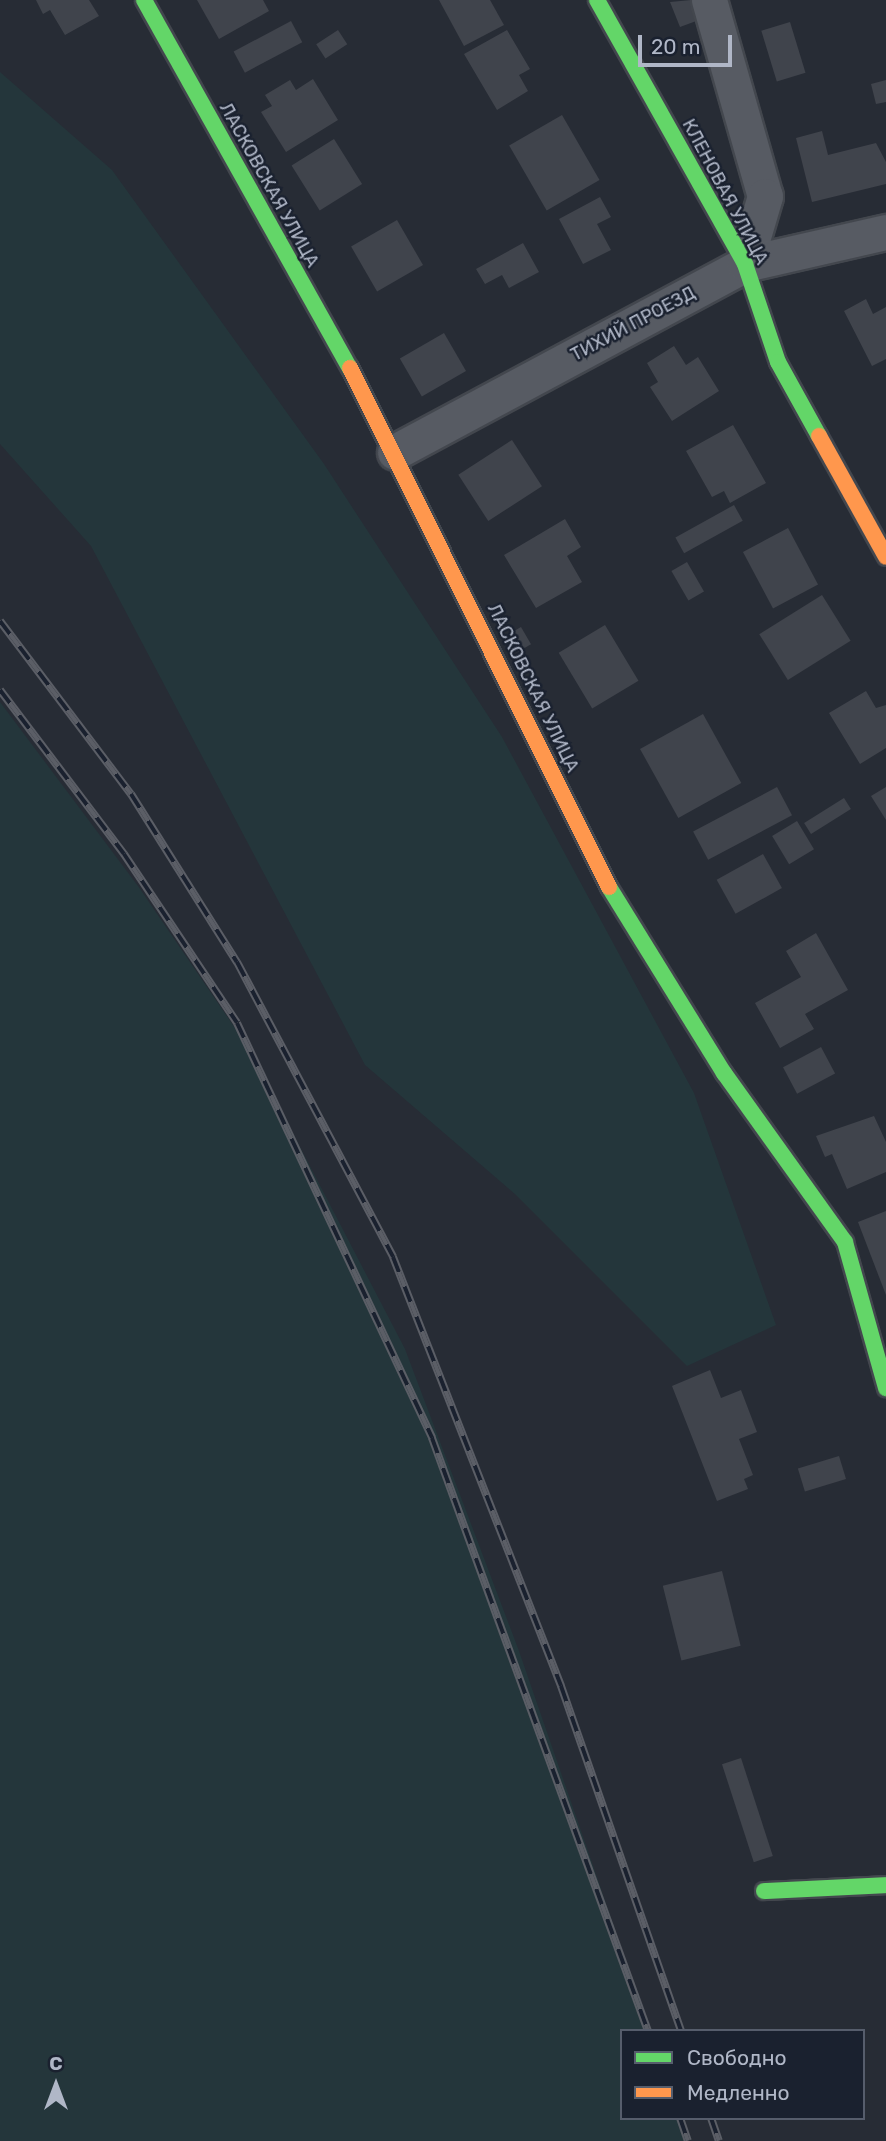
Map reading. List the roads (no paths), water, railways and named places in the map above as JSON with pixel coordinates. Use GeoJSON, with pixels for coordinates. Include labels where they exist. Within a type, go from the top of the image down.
{"type":"FeatureCollection","features":[{"type":"Feature","properties":{"kind":"street","name":"ЛАСКОВСКАЯ УЛИЦА"},"geometry":{"type":"LineString","coordinates":[[144,0],[395,452],[608,886],[724,1073],[845,1242],[886,1388]]}},
{"type":"Feature","properties":{"kind":"street","name":"КЛЕНОВАЯ УЛИЦА"},"geometry":{"type":"LineString","coordinates":[[597,0],[745,264],[778,362],[886,557]]}},
{"type":"Feature","properties":{"kind":"street"},"geometry":{"type":"LineString","coordinates":[[709,0],[765,196],[745,264]]}},
{"type":"Feature","properties":{"kind":"street","name":"ТИХИЙ ПРОЕЗД"},"geometry":{"type":"LineString","coordinates":[[395,452],[745,264],[886,232]]}},
{"type":"Feature","properties":{"kind":"street"},"geometry":{"type":"LineString","coordinates":[[764,1891],[886,1885]]}},
{"type":"Feature","properties":{"kind":"railway"},"geometry":{"type":"LineString","coordinates":[[0,621],[131,794],[237,962],[393,1257],[561,1686],[680,2029]]}},
{"type":"Feature","properties":{"kind":"railway"},"geometry":{"type":"LineString","coordinates":[[0,690],[124,854],[237,1023],[432,1438],[647,2029]]}},
{"type":"Feature","properties":{"kind":"railway"},"geometry":{"type":"LineString","coordinates":[[681,2120],[688,2141]]}},
{"type":"Feature","properties":{"kind":"railway"},"geometry":{"type":"LineString","coordinates":[[712,2120],[719,2141]]}}]}
